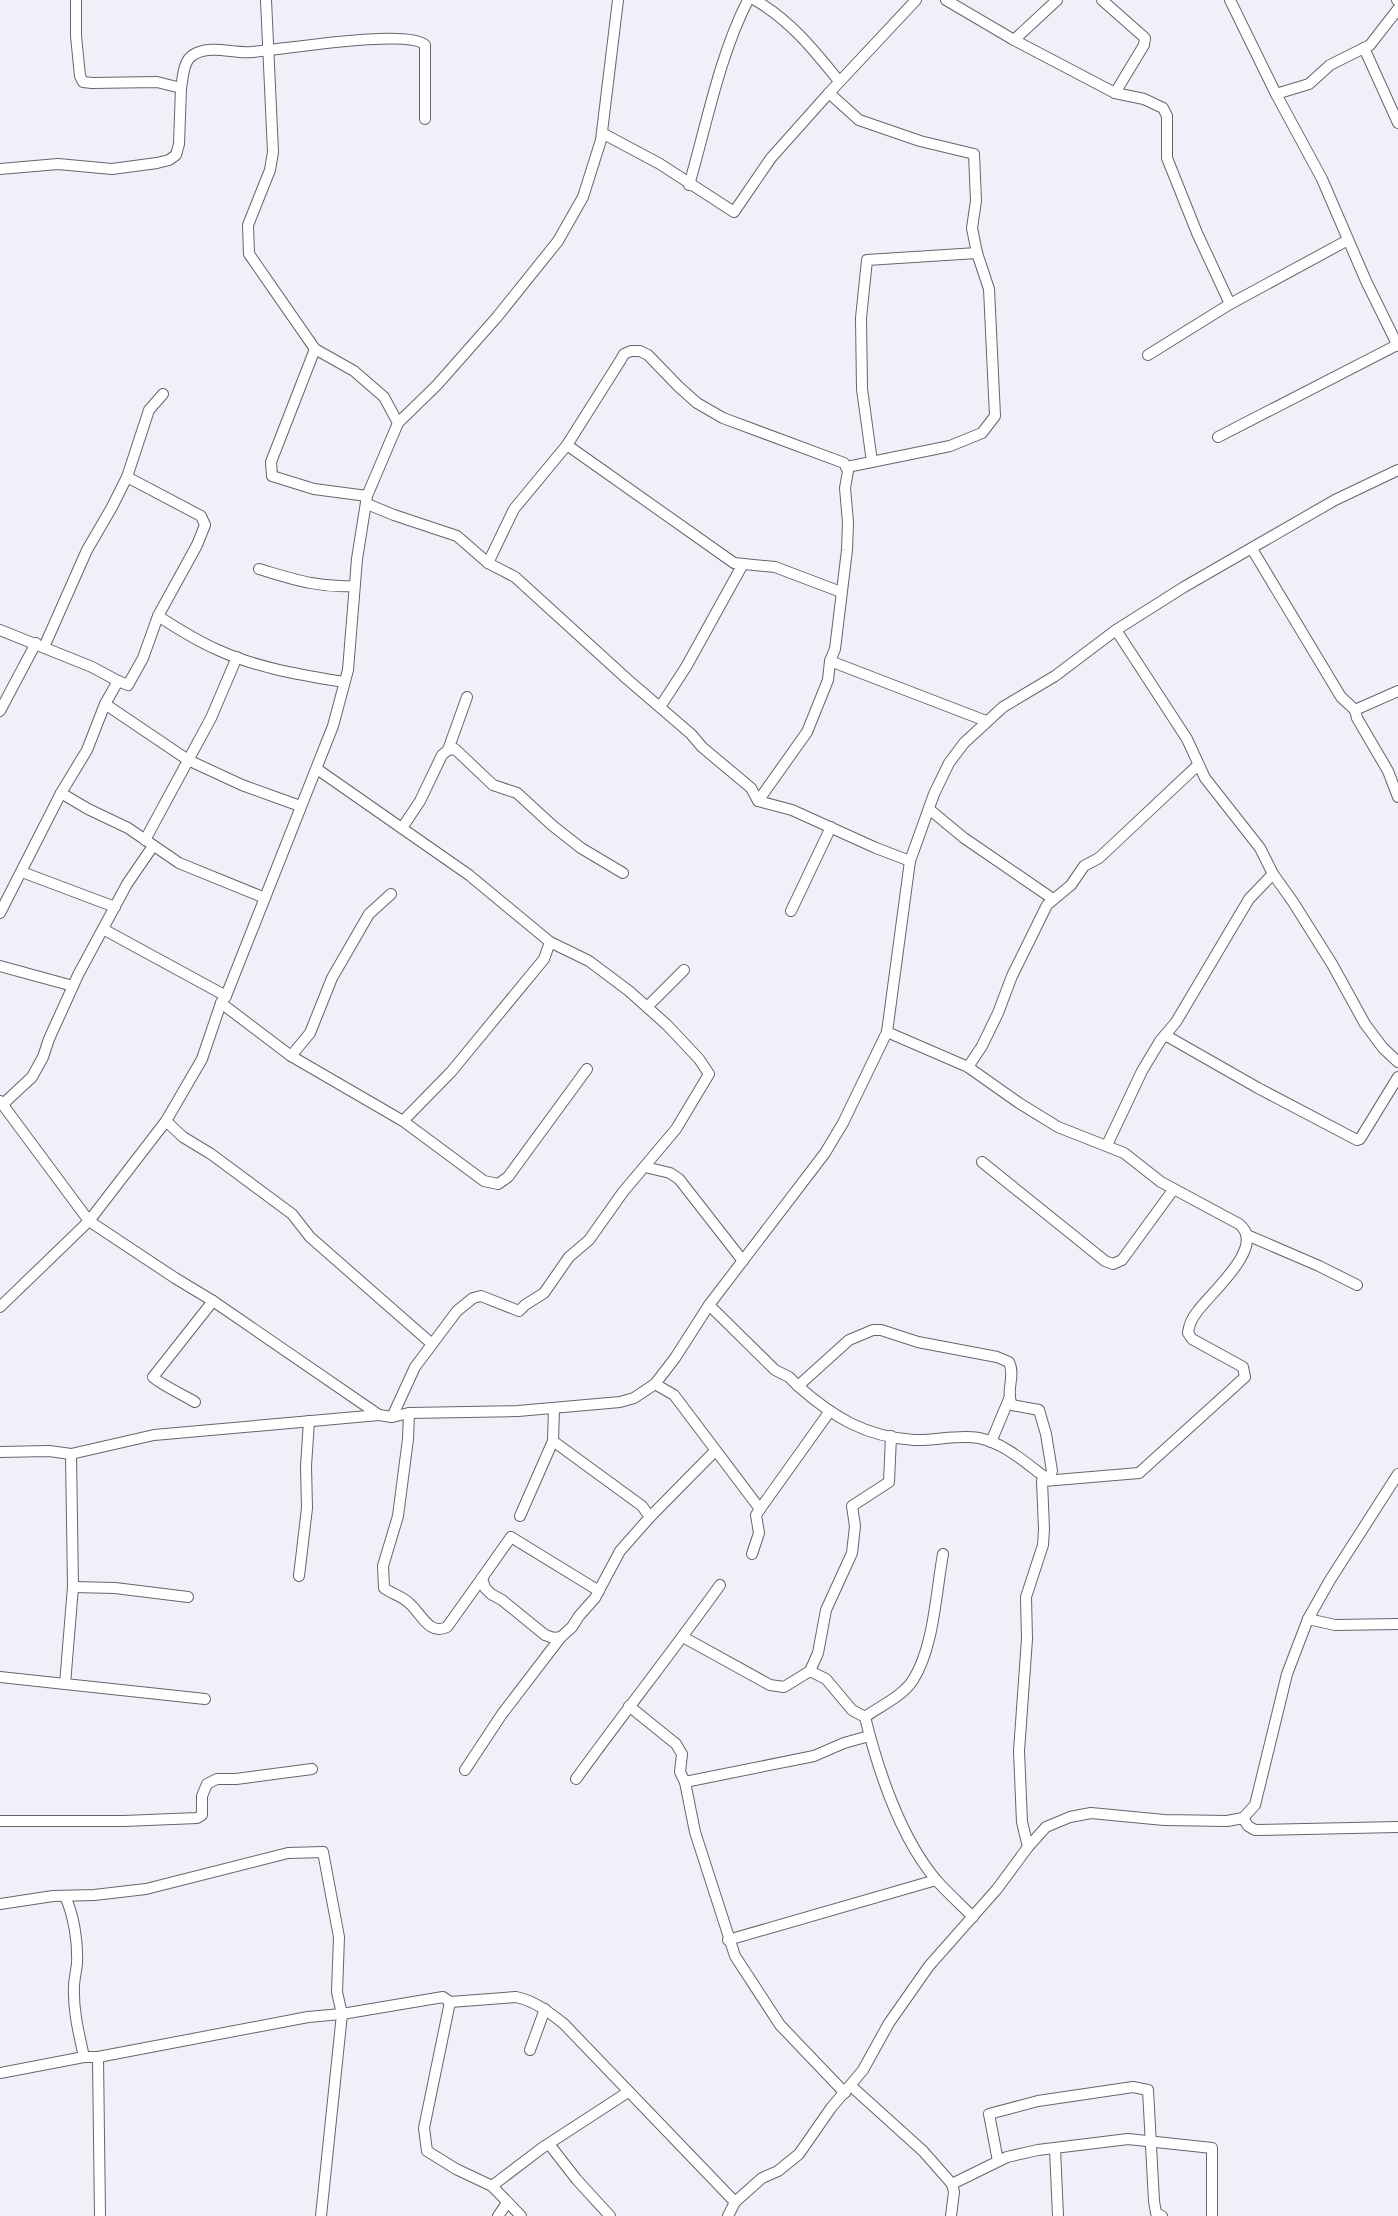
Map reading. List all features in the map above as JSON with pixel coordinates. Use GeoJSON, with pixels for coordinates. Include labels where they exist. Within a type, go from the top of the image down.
{"type":"FeatureCollection","features":[{"type":"Feature","properties":{"kind":"street"},"geometry":{"type":"LineString","coordinates":[[76,0],[76,36],[80,76],[83,82],[157,82],[181,88]]}},
{"type":"Feature","properties":{"kind":"street"},"geometry":{"type":"LineString","coordinates":[[266,0],[273,152],[270,170],[248,225],[249,254],[315,349],[354,371],[384,397],[398,423]]}},
{"type":"Feature","properties":{"kind":"street"},"geometry":{"type":"LineString","coordinates":[[0,1307],[89,1221],[166,1121],[202,1059],[223,1000],[333,726],[348,670],[357,559],[367,500],[398,423],[436,385],[497,317],[558,242],[583,197],[602,133],[618,0]]}},
{"type":"Feature","properties":{"kind":"street"},"geometry":{"type":"LineString","coordinates":[[689,184],[718,82],[738,20],[748,0]]}},
{"type":"Feature","properties":{"kind":"street"},"geometry":{"type":"LineString","coordinates":[[755,0],[770,9],[804,38],[840,81]]}},
{"type":"Feature","properties":{"kind":"street"},"geometry":{"type":"LineString","coordinates":[[602,133],[660,164],[734,212],[771,158],[916,0]]}},
{"type":"Feature","properties":{"kind":"street"},"geometry":{"type":"LineString","coordinates":[[1014,40],[1057,0]]}},
{"type":"Feature","properties":{"kind":"street"},"geometry":{"type":"LineString","coordinates":[[1102,0],[1145,38],[1144,45],[1114,93]]}},
{"type":"Feature","properties":{"kind":"street"},"geometry":{"type":"LineString","coordinates":[[1218,438],[1398,345],[1322,179],[1276,94],[1230,0]]}},
{"type":"Feature","properties":{"kind":"street"},"geometry":{"type":"LineString","coordinates":[[954,2],[1014,40],[1114,93],[1144,99],[1163,108],[1167,116],[1167,158],[1197,233],[1230,304]]}},
{"type":"Feature","properties":{"kind":"street"},"geometry":{"type":"LineString","coordinates":[[1276,94],[1309,84],[1330,65],[1370,45],[1398,9]]}},
{"type":"Feature","properties":{"kind":"street"},"geometry":{"type":"LineString","coordinates":[[0,169],[58,164],[112,169],[169,160],[176,155],[179,144],[184,69],[190,56],[212,50],[248,53],[308,44],[374,39],[420,40],[425,45],[424,119]]}},
{"type":"Feature","properties":{"kind":"street"},"geometry":{"type":"LineString","coordinates":[[1364,48],[1398,123]]}},
{"type":"Feature","properties":{"kind":"street"},"geometry":{"type":"LineString","coordinates":[[829,93],[860,120],[920,141],[974,154],[976,201],[972,228],[977,253],[989,289],[995,416],[982,433],[950,446],[847,467]]}},
{"type":"Feature","properties":{"kind":"street"},"geometry":{"type":"LineString","coordinates":[[1148,355],[1230,304],[1348,240]]}},
{"type":"Feature","properties":{"kind":"street"},"geometry":{"type":"LineString","coordinates":[[872,462],[862,389],[861,318],[867,260],[977,253]]}},
{"type":"Feature","properties":{"kind":"street"},"geometry":{"type":"LineString","coordinates":[[315,349],[271,462],[272,476],[314,489],[367,500],[394,515],[457,536],[488,563],[515,577],[523,584],[691,734],[702,747],[751,788],[758,801],[792,810],[910,861]]}},
{"type":"Feature","properties":{"kind":"street"},"geometry":{"type":"LineString","coordinates":[[488,563],[514,508],[567,445],[624,354],[631,351],[640,351],[648,356],[697,403],[723,418],[844,463],[847,467],[845,488],[848,522],[847,550],[835,649],[830,661],[828,680],[807,732],[758,801]]}},
{"type":"Feature","properties":{"kind":"street"},"geometry":{"type":"LineString","coordinates":[[0,711],[40,645],[87,550],[112,507],[127,477],[149,410],[163,394]]}},
{"type":"Feature","properties":{"kind":"street"},"geometry":{"type":"LineString","coordinates":[[567,445],[734,563],[775,567],[841,592]]}},
{"type":"Feature","properties":{"kind":"street"},"geometry":{"type":"LineString","coordinates":[[0,1452],[50,1451],[71,1454],[154,1435],[379,1415],[392,1417],[409,1413],[554,1408],[620,1402],[634,1398],[655,1384],[675,1358],[709,1305],[825,1153],[843,1123],[887,1032],[910,861],[949,763],[964,743],[1003,707],[1055,676],[1116,630],[1184,587],[1335,500],[1398,470]]}},
{"type":"Feature","properties":{"kind":"street"},"geometry":{"type":"LineString","coordinates":[[0,630],[92,667],[128,685],[143,658],[158,616],[197,545],[205,525],[201,516],[127,477]]}},
{"type":"Feature","properties":{"kind":"street"},"geometry":{"type":"LineString","coordinates":[[1252,549],[1341,697],[1356,710],[1357,718],[1388,771],[1398,796]]}},
{"type":"Feature","properties":{"kind":"street"},"geometry":{"type":"LineString","coordinates":[[660,707],[686,668],[742,564]]}},
{"type":"Feature","properties":{"kind":"street"},"geometry":{"type":"LineString","coordinates":[[259,569],[330,587],[354,586]]}},
{"type":"Feature","properties":{"kind":"street"},"geometry":{"type":"LineString","coordinates":[[158,616],[186,634],[220,651],[270,667],[344,682]]}},
{"type":"Feature","properties":{"kind":"street"},"geometry":{"type":"LineString","coordinates":[[1116,630],[1187,739],[1205,778],[1260,848],[1273,874],[1321,946],[1365,1024],[1383,1048],[1398,1062]]}},
{"type":"Feature","properties":{"kind":"street"},"geometry":{"type":"LineString","coordinates":[[237,657],[211,718],[188,760],[140,864],[74,986],[38,1067],[32,1077],[2,1103],[89,1221],[213,1301],[379,1415]]}},
{"type":"Feature","properties":{"kind":"street"},"geometry":{"type":"LineString","coordinates":[[830,661],[986,721]]}},
{"type":"Feature","properties":{"kind":"street"},"geometry":{"type":"LineString","coordinates":[[0,913],[61,793],[87,750],[105,704],[118,681]]}},
{"type":"Feature","properties":{"kind":"street"},"geometry":{"type":"LineString","coordinates":[[1356,710],[1398,691]]}},
{"type":"Feature","properties":{"kind":"street"},"geometry":{"type":"LineString","coordinates":[[402,828],[420,801],[442,755],[448,750],[467,697]]}},
{"type":"Feature","properties":{"kind":"street"},"geometry":{"type":"LineString","coordinates":[[105,704],[188,760],[242,785],[300,806]]}},
{"type":"Feature","properties":{"kind":"street"},"geometry":{"type":"LineString","coordinates":[[448,750],[455,749],[493,785],[517,793],[581,848],[623,873]]}},
{"type":"Feature","properties":{"kind":"street"},"geometry":{"type":"LineString","coordinates":[[968,1067],[982,1046],[1012,976],[1047,905],[1071,885],[1084,866],[1099,858],[1198,765]]}},
{"type":"Feature","properties":{"kind":"street"},"geometry":{"type":"LineString","coordinates":[[317,769],[469,875],[550,942],[589,961],[629,991],[699,1059],[709,1074],[676,1129],[623,1192],[589,1240],[569,1257],[544,1293],[519,1311],[481,1296],[473,1298],[457,1311],[415,1367],[392,1417]]}},
{"type":"Feature","properties":{"kind":"street"},"geometry":{"type":"LineString","coordinates":[[61,793],[128,828],[179,863],[264,898]]}},
{"type":"Feature","properties":{"kind":"street"},"geometry":{"type":"LineString","coordinates":[[929,809],[964,838],[1053,899]]}},
{"type":"Feature","properties":{"kind":"street"},"geometry":{"type":"LineString","coordinates":[[791,911],[831,827]]}},
{"type":"Feature","properties":{"kind":"street"},"geometry":{"type":"LineString","coordinates":[[22,872],[115,907]]}},
{"type":"Feature","properties":{"kind":"street"},"geometry":{"type":"LineString","coordinates":[[1107,1145],[1142,1071],[1188,1003],[1249,899],[1273,874]]}},
{"type":"Feature","properties":{"kind":"street"},"geometry":{"type":"LineString","coordinates":[[291,1056],[310,1033],[332,978],[369,914],[391,894]]}},
{"type":"Feature","properties":{"kind":"street"},"geometry":{"type":"LineString","coordinates":[[103,930],[223,1000],[291,1056],[403,1121],[484,1181],[498,1184],[508,1177],[587,1069]]}},
{"type":"Feature","properties":{"kind":"street"},"geometry":{"type":"LineString","coordinates":[[403,1121],[451,1072],[544,959],[550,942]]}},
{"type":"Feature","properties":{"kind":"street"},"geometry":{"type":"LineString","coordinates":[[0,966],[74,986]]}},
{"type":"Feature","properties":{"kind":"street"},"geometry":{"type":"LineString","coordinates":[[647,1007],[684,970]]}},
{"type":"Feature","properties":{"kind":"street"},"geometry":{"type":"LineString","coordinates":[[709,1305],[775,1370],[789,1377],[847,1423],[914,1440],[978,1438],[1006,1449],[1044,1480],[1139,1473],[1245,1377],[1243,1366],[1192,1339],[1188,1333],[1197,1311],[1233,1271],[1242,1256],[1247,1235],[1244,1228],[1173,1190],[1124,1153],[1058,1127],[968,1067],[887,1032]]}},
{"type":"Feature","properties":{"kind":"street"},"geometry":{"type":"LineString","coordinates":[[1165,1035],[1258,1088],[1357,1140],[1360,1139],[1398,1077]]}},
{"type":"Feature","properties":{"kind":"street"},"geometry":{"type":"LineString","coordinates":[[166,1121],[183,1137],[211,1154],[292,1214],[310,1237],[432,1344]]}},
{"type":"Feature","properties":{"kind":"street"},"geometry":{"type":"LineString","coordinates":[[982,1162],[1105,1261],[1113,1264],[1122,1260],[1173,1190]]}},
{"type":"Feature","properties":{"kind":"street"},"geometry":{"type":"LineString","coordinates":[[645,1167],[670,1173],[679,1179],[743,1261]]}},
{"type":"Feature","properties":{"kind":"street"},"geometry":{"type":"LineString","coordinates":[[1247,1235],[1357,1285]]}},
{"type":"Feature","properties":{"kind":"street"},"geometry":{"type":"LineString","coordinates":[[195,1402],[153,1377],[213,1301]]}},
{"type":"Feature","properties":{"kind":"street"},"geometry":{"type":"LineString","coordinates":[[798,1386],[849,1340],[873,1330],[881,1330],[910,1340],[997,1357],[1009,1362],[1012,1372],[1009,1399],[991,1442]]}},
{"type":"Feature","properties":{"kind":"street"},"geometry":{"type":"LineString","coordinates":[[655,1384],[674,1395],[760,1509]]}},
{"type":"Feature","properties":{"kind":"street"},"geometry":{"type":"LineString","coordinates":[[1009,1399],[1012,1405],[1039,1410],[1046,1434],[1052,1471],[1050,1476],[1044,1480]]}},
{"type":"Feature","properties":{"kind":"street"},"geometry":{"type":"LineString","coordinates":[[520,1516],[553,1441],[554,1408]]}},
{"type":"Feature","properties":{"kind":"street"},"geometry":{"type":"LineString","coordinates":[[752,1554],[759,1533],[756,1515],[830,1411]]}},
{"type":"Feature","properties":{"kind":"street"},"geometry":{"type":"LineString","coordinates":[[409,1413],[398,1516],[383,1566],[384,1588],[409,1603],[430,1627],[442,1629],[447,1627],[511,1537],[599,1591]]}},
{"type":"Feature","properties":{"kind":"street"},"geometry":{"type":"LineString","coordinates":[[299,1576],[306,1508],[309,1421]]}},
{"type":"Feature","properties":{"kind":"street"},"geometry":{"type":"LineString","coordinates":[[683,1637],[770,1685],[784,1687],[810,1671],[818,1653],[826,1610],[852,1553],[855,1526],[852,1506],[889,1482],[891,1436]]}},
{"type":"Feature","properties":{"kind":"street"},"geometry":{"type":"LineString","coordinates":[[553,1441],[642,1506],[650,1517]]}},
{"type":"Feature","properties":{"kind":"street"},"geometry":{"type":"LineString","coordinates":[[465,1770],[502,1714],[599,1591],[620,1551],[715,1451]]}},
{"type":"Feature","properties":{"kind":"street"},"geometry":{"type":"LineString","coordinates":[[65,1684],[74,1587],[71,1454]]}},
{"type":"Feature","properties":{"kind":"street"},"geometry":{"type":"LineString","coordinates":[[728,2216],[735,2202],[762,2178],[778,2171],[799,2154],[848,2089],[903,2002],[929,1966],[997,1889],[1028,1846],[1046,1827],[1070,1817],[1091,1813],[1164,1820],[1227,1821],[1243,1818],[1255,1805],[1287,1674],[1308,1619],[1398,1474]]}},
{"type":"Feature","properties":{"kind":"street"},"geometry":{"type":"LineString","coordinates":[[1028,1846],[1022,1822],[1019,1751],[1027,1647],[1026,1597],[1042,1545],[1044,1480]]}},
{"type":"Feature","properties":{"kind":"street"},"geometry":{"type":"LineString","coordinates":[[865,1717],[899,1694],[913,1681],[925,1652],[932,1623],[943,1554]]}},
{"type":"Feature","properties":{"kind":"street"},"geometry":{"type":"LineString","coordinates":[[482,1578],[485,1588],[491,1594],[502,1600],[545,1635],[554,1638],[561,1637]]}},
{"type":"Feature","properties":{"kind":"street"},"geometry":{"type":"LineString","coordinates":[[576,1779],[720,1585]]}},
{"type":"Feature","properties":{"kind":"street"},"geometry":{"type":"LineString","coordinates":[[74,1587],[115,1588],[188,1597]]}},
{"type":"Feature","properties":{"kind":"street"},"geometry":{"type":"LineString","coordinates":[[1308,1619],[1335,1625],[1398,1624]]}},
{"type":"Feature","properties":{"kind":"street"},"geometry":{"type":"LineString","coordinates":[[810,1671],[826,1679],[852,1710],[865,1717],[886,1786],[916,1850],[936,1880],[973,1917]]}},
{"type":"Feature","properties":{"kind":"street"},"geometry":{"type":"LineString","coordinates":[[0,1677],[205,1700]]}},
{"type":"Feature","properties":{"kind":"street"},"geometry":{"type":"LineString","coordinates":[[629,1706],[676,1744],[682,1754],[680,1772],[685,1782],[695,1832],[735,1956],[780,2025],[848,2089],[923,2151],[952,2184],[954,2192],[951,2216]]}},
{"type":"Feature","properties":{"kind":"street"},"geometry":{"type":"LineString","coordinates":[[685,1782],[814,1756],[844,1743],[869,1736]]}},
{"type":"Feature","properties":{"kind":"street"},"geometry":{"type":"LineString","coordinates":[[0,1821],[197,1818],[202,1815],[202,1796],[207,1784],[217,1779],[236,1779],[312,1769]]}},
{"type":"Feature","properties":{"kind":"street"},"geometry":{"type":"LineString","coordinates":[[1243,1818],[1248,1826],[1255,1830],[1398,1827]]}},
{"type":"Feature","properties":{"kind":"street"},"geometry":{"type":"LineString","coordinates":[[0,1904],[146,1889],[288,1853],[322,1852],[339,1937],[337,1992],[342,2014],[321,2216]]}},
{"type":"Feature","properties":{"kind":"street"},"geometry":{"type":"LineString","coordinates":[[728,1940],[936,1880]]}},
{"type":"Feature","properties":{"kind":"street"},"geometry":{"type":"LineString","coordinates":[[65,1896],[70,1907],[76,1947],[75,2009],[84,2057]]}},
{"type":"Feature","properties":{"kind":"street"},"geometry":{"type":"LineString","coordinates":[[0,2073],[84,2057],[98,2057],[272,2023],[443,1997],[450,2002],[516,1997],[526,1999],[545,2009],[564,2024],[735,2202]]}},
{"type":"Feature","properties":{"kind":"street"},"geometry":{"type":"LineString","coordinates":[[450,2002],[424,2128],[427,2151],[456,2169],[492,2186],[521,2216]]}},
{"type":"Feature","properties":{"kind":"street"},"geometry":{"type":"LineString","coordinates":[[530,2050],[545,2009]]}},
{"type":"Feature","properties":{"kind":"street"},"geometry":{"type":"LineString","coordinates":[[98,2057],[100,2216]]}},
{"type":"Feature","properties":{"kind":"street"},"geometry":{"type":"LineString","coordinates":[[998,2161],[989,2114],[1038,2101],[1133,2087],[1148,2090],[1154,2201],[1156,2213],[1162,2216]]}},
{"type":"Feature","properties":{"kind":"street"},"geometry":{"type":"LineString","coordinates":[[492,2186],[549,2144],[628,2092]]}},
{"type":"Feature","properties":{"kind":"street"},"geometry":{"type":"LineString","coordinates":[[952,2184],[1007,2157],[1055,2149],[1128,2139],[1212,2148],[1212,2216]]}},
{"type":"Feature","properties":{"kind":"street"},"geometry":{"type":"LineString","coordinates":[[549,2144],[610,2216]]}},
{"type":"Feature","properties":{"kind":"street"},"geometry":{"type":"LineString","coordinates":[[1055,2149],[1058,2216]]}},
{"type":"Feature","properties":{"kind":"street"},"geometry":{"type":"LineString","coordinates":[[498,2216],[507,2203]]}}]}
